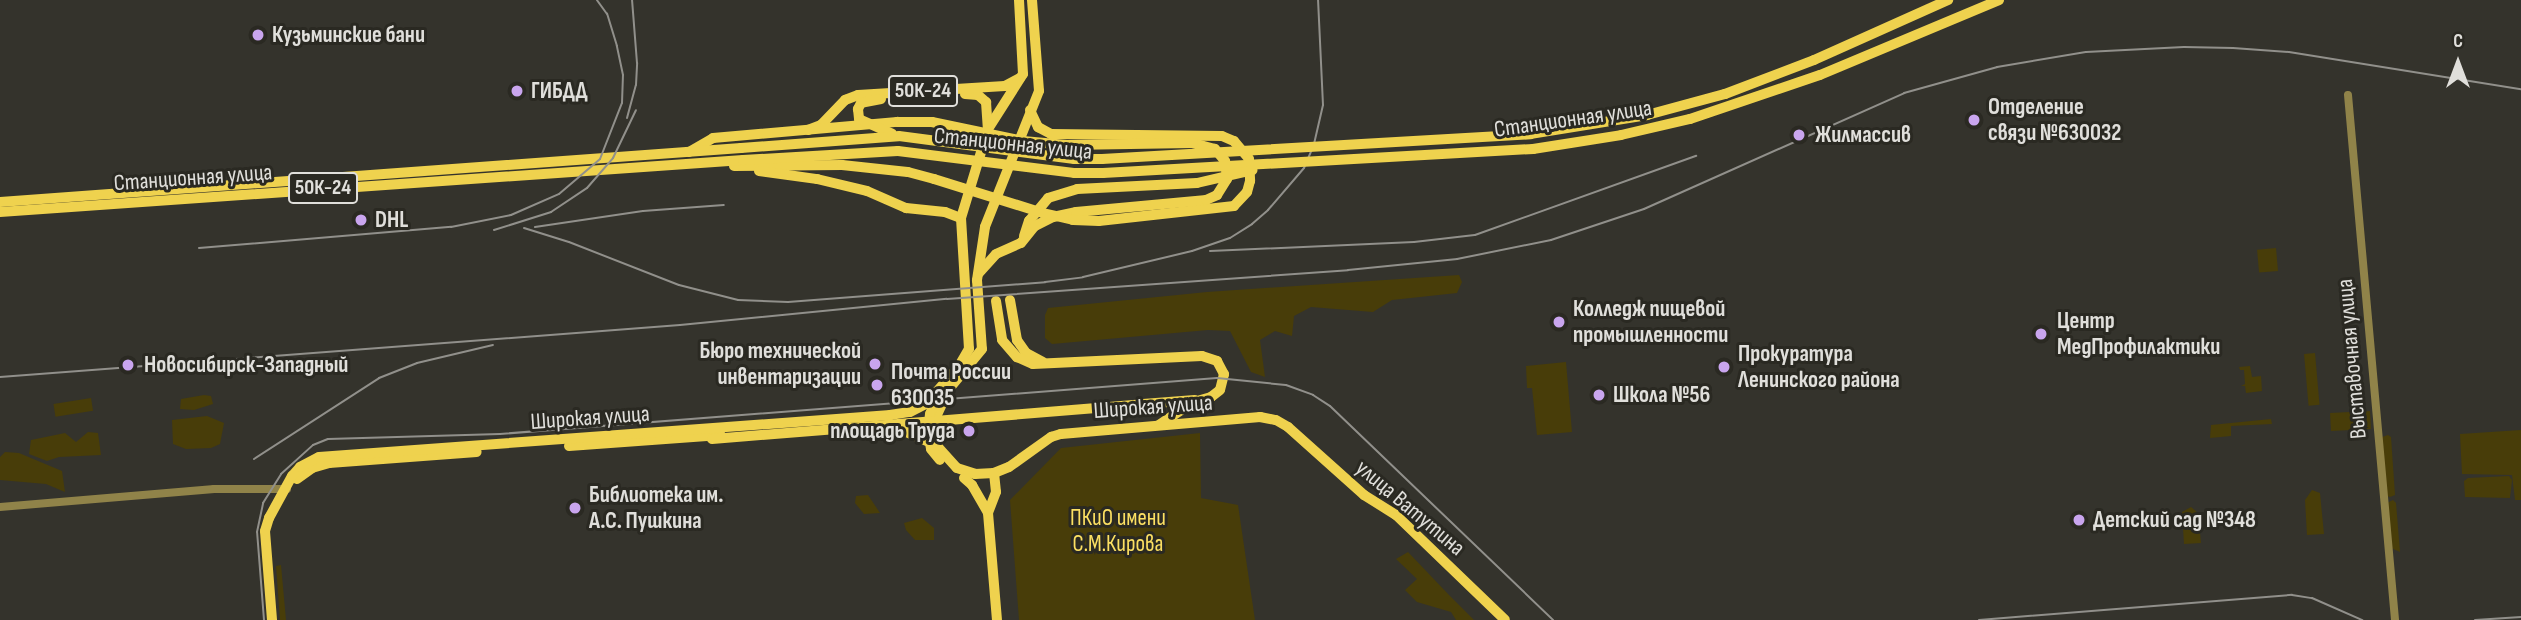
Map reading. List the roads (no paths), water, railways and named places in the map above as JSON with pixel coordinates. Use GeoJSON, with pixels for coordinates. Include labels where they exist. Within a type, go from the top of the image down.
{"type":"FeatureCollection","features":[{"type":"Feature","properties":{"kind":"main road"},"geometry":{"type":"LineString","coordinates":[[997,620],[988,513],[972,485],[945,466],[929,442],[930,414],[942,386],[969,349],[961,218],[988,129],[1022,76],[1019,0]]}},
{"type":"Feature","properties":{"kind":"main road"},"geometry":{"type":"LineString","coordinates":[[995,476],[975,474],[957,468],[938,447],[935,435],[937,415],[949,389],[982,349],[977,276],[985,227],[1039,91],[1032,0]]}},
{"type":"Feature","properties":{"kind":"main road","name":"Станционная улица"},"geometry":{"type":"LineString","coordinates":[[0,212],[646,161],[689,152],[899,136],[1088,159],[1530,134],[1627,119],[1725,94],[1814,60],[1948,0]]}},
{"type":"Feature","properties":{"kind":"main road","name":"Станционная улица"},"geometry":{"type":"LineString","coordinates":[[0,202],[646,161],[743,160],[898,151],[1087,173],[1533,149],[1621,135],[1730,108],[1820,75],[1999,0]]}},
{"type":"Feature","properties":{"kind":"main road","name":"50К-24"},"geometry":{"type":"LineString","coordinates":[[689,152],[713,138],[808,130],[821,125],[850,97],[1005,86],[1022,76]]}},
{"type":"Feature","properties":{"kind":"main road"},"geometry":{"type":"LineString","coordinates":[[899,136],[859,119],[858,108],[862,103],[881,99],[978,95],[986,102],[988,129]]}},
{"type":"Feature","properties":{"kind":"main road"},"geometry":{"type":"LineString","coordinates":[[723,167],[842,165],[908,172],[1042,213],[1099,221],[1226,208],[1241,201],[1250,181],[1248,159],[1234,141],[1222,135],[1060,136],[1038,127],[1030,109]]}},
{"type":"Feature","properties":{"kind":"main road"},"geometry":{"type":"LineString","coordinates":[[808,130],[897,122],[932,122],[1023,141],[1067,145],[1193,143],[1215,149],[1225,161],[1227,180],[1217,195],[1206,200],[1053,217],[1035,226],[1021,243],[996,254],[977,276]]}},
{"type":"Feature","properties":{"kind":"main road","name":"50К-24"},"geometry":{"type":"LineString","coordinates":[[646,161],[667,170],[723,167],[817,179],[867,191],[906,208],[946,212],[961,218]]}},
{"type":"Feature","properties":{"kind":"main road"},"geometry":{"type":"LineString","coordinates":[[1021,243],[1040,206],[1048,198],[1077,189],[1198,183],[1278,163]]}},
{"type":"Feature","properties":{"kind":"main road"},"geometry":{"type":"LineString","coordinates":[[1010,300],[1014,332],[1021,346],[1038,360],[1057,365]]}},
{"type":"Feature","properties":{"kind":"main road"},"geometry":{"type":"LineString","coordinates":[[996,301],[999,330],[1007,349],[1027,363],[1057,365],[1209,357],[1217,361],[1223,369],[1223,386],[1216,394],[1199,400],[1156,426]]}},
{"type":"Feature","properties":{"kind":"main road","name":"Широкая улица"},"geometry":{"type":"LineString","coordinates":[[287,489],[300,467],[328,456],[849,419],[910,411],[926,404],[942,386]]}},
{"type":"Feature","properties":{"kind":"main road"},"geometry":{"type":"LineString","coordinates":[[685,437],[712,439],[1199,400]]}},
{"type":"Feature","properties":{"kind":"main road","name":"Широкая улица"},"geometry":{"type":"LineString","coordinates":[[995,476],[1013,472],[1026,457],[1051,437],[1061,434],[1260,417],[1276,420],[1288,427]]}},
{"type":"Feature","properties":{"kind":"main road","name":"Широкая улица"},"geometry":{"type":"LineString","coordinates":[[287,489],[302,474],[329,463],[888,424],[929,442]]}},
{"type":"Feature","properties":{"kind":"main road","name":"улица Ватутина"},"geometry":{"type":"LineString","coordinates":[[1288,427],[1364,495],[1396,515],[1505,620]]}},
{"type":"Feature","properties":{"kind":"main road"},"geometry":{"type":"LineString","coordinates":[[964,478],[995,476]]}},
{"type":"Feature","properties":{"kind":"main road"},"geometry":{"type":"LineString","coordinates":[[988,513],[996,492],[995,476]]}},
{"type":"Feature","properties":{"kind":"main road"},"geometry":{"type":"LineString","coordinates":[[271,620],[265,531],[269,518],[287,489]]}},
{"type":"Feature","properties":{"kind":"street","name":"Выставочная улица"},"geometry":{"type":"LineString","coordinates":[[2348,95],[2395,620]]}},
{"type":"Feature","properties":{"kind":"street"},"geometry":{"type":"LineString","coordinates":[[0,507],[214,489],[287,489]]}},
{"type":"Feature","properties":{"kind":"tram line"},"geometry":{"type":"LineString","coordinates":[[264,620],[257,532],[263,503],[281,474],[313,445],[328,439],[500,434],[1217,378],[1286,385],[1313,395],[1330,406],[1553,620]]}},
{"type":"Feature","properties":{"kind":"tram line"},"geometry":{"type":"LineString","coordinates":[[1979,620],[2292,595],[2312,598],[2362,620]]}},
{"type":"Feature","properties":{"kind":"tram line"},"geometry":{"type":"LineString","coordinates":[[2475,620],[2521,617]]}},
{"type":"Feature","properties":{"kind":"railway"},"geometry":{"type":"LineString","coordinates":[[199,248],[451,227],[511,215],[559,194],[600,159],[622,103],[623,75],[617,46],[607,14],[597,0]]}},
{"type":"Feature","properties":{"kind":"railway"},"geometry":{"type":"LineString","coordinates":[[627,118],[636,85],[637,63],[632,0]]}},
{"type":"Feature","properties":{"kind":"railway"},"geometry":{"type":"LineString","coordinates":[[524,228],[569,242],[679,285],[738,300],[788,302],[1045,282],[1083,277],[1192,251],[1230,238],[1252,224],[1268,210],[1304,168],[1314,144],[1323,105],[1318,0]]}},
{"type":"Feature","properties":{"kind":"railway"},"geometry":{"type":"LineString","coordinates":[[0,377],[680,325],[947,299],[1348,270],[1457,259],[1551,240],[1644,209],[1904,93],[1997,67],[2086,52],[2184,47],[2289,52],[2521,89]]}},
{"type":"Feature","properties":{"kind":"railway"},"geometry":{"type":"LineString","coordinates":[[494,230],[551,212],[587,188],[613,158],[636,110]]}},
{"type":"Feature","properties":{"kind":"railway"},"geometry":{"type":"LineString","coordinates":[[1210,251],[1414,242],[1475,235],[1696,156]]}},
{"type":"Feature","properties":{"kind":"railway"},"geometry":{"type":"LineString","coordinates":[[535,227],[643,211],[724,205]]}},
{"type":"Feature","properties":{"kind":"railway"},"geometry":{"type":"LineString","coordinates":[[254,459],[379,378],[417,363],[493,345]]}},
{"type":"Feature","properties":{"kind":"place","name":"Кузьминские бани"},"geometry":{"type":"Point","coordinates":[258,35]}},
{"type":"Feature","properties":{"kind":"place","name":"ГИБДД"},"geometry":{"type":"Point","coordinates":[517,91]}},
{"type":"Feature","properties":{"kind":"place","name":"Отделение связи №630032"},"geometry":{"type":"Point","coordinates":[1974,120]}},
{"type":"Feature","properties":{"kind":"place","name":"Жилмассив"},"geometry":{"type":"Point","coordinates":[1799,135]}},
{"type":"Feature","properties":{"kind":"place","name":"DHL"},"geometry":{"type":"Point","coordinates":[361,220]}},
{"type":"Feature","properties":{"kind":"place","name":"Колледж пищевой промышленности"},"geometry":{"type":"Point","coordinates":[1559,322]}},
{"type":"Feature","properties":{"kind":"place","name":"Центр МедПрофилактики"},"geometry":{"type":"Point","coordinates":[2041,334]}},
{"type":"Feature","properties":{"kind":"place","name":"Бюро технической инвентаризации"},"geometry":{"type":"Point","coordinates":[875,364]}},
{"type":"Feature","properties":{"kind":"place","name":"Новосибирск-Западный"},"geometry":{"type":"Point","coordinates":[128,365]}},
{"type":"Feature","properties":{"kind":"place","name":"Прокуратура Ленинского района"},"geometry":{"type":"Point","coordinates":[1724,367]}},
{"type":"Feature","properties":{"kind":"place","name":"Почта России 630035"},"geometry":{"type":"Point","coordinates":[877,385]}},
{"type":"Feature","properties":{"kind":"place","name":"Школа №56"},"geometry":{"type":"Point","coordinates":[1599,395]}},
{"type":"Feature","properties":{"kind":"place","name":"площадь Труда"},"geometry":{"type":"Point","coordinates":[969,431]}},
{"type":"Feature","properties":{"kind":"place","name":"Библиотека им. А.С. Пушкина"},"geometry":{"type":"Point","coordinates":[575,508]}},
{"type":"Feature","properties":{"kind":"place","name":"Детский сад №348"},"geometry":{"type":"Point","coordinates":[2079,520]}},
{"type":"Feature","properties":{"kind":"park label","name":"ПКиО имени С.М.Кирова"},"geometry":{"type":"Point","coordinates":[1118,531]}}]}
